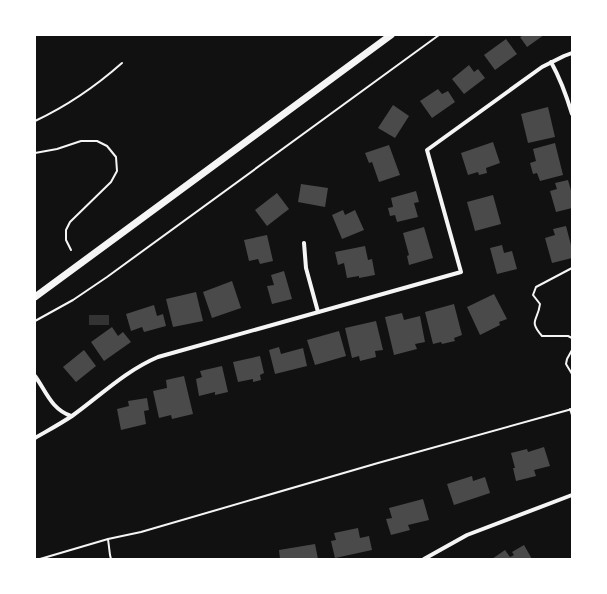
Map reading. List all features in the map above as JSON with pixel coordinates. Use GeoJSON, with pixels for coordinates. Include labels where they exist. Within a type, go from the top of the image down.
{"type":"FeatureCollection","features":[{"type":"Feature","properties":{"kind":"main road"},"geometry":{"type":"LineString","coordinates":[[35,297],[391,35]]}},
{"type":"Feature","properties":{"kind":"street"},"geometry":{"type":"LineString","coordinates":[[35,438],[70,416],[129,372],[147,362],[165,355],[461,272],[427,150],[531,75],[551,62],[572,53]]}},
{"type":"Feature","properties":{"kind":"street"},"geometry":{"type":"LineString","coordinates":[[551,62],[564,87],[572,114]]}},
{"type":"Feature","properties":{"kind":"street"},"geometry":{"type":"LineString","coordinates":[[304,243],[306,268],[318,312]]}},
{"type":"Feature","properties":{"kind":"street"},"geometry":{"type":"LineString","coordinates":[[35,376],[52,403],[63,414],[70,416]]}},
{"type":"Feature","properties":{"kind":"street"},"geometry":{"type":"LineString","coordinates":[[424,559],[467,534],[572,494]]}},
{"type":"Feature","properties":{"kind":"path"},"geometry":{"type":"LineString","coordinates":[[35,321],[73,300],[107,277],[439,35]]}},
{"type":"Feature","properties":{"kind":"path"},"geometry":{"type":"LineString","coordinates":[[35,122],[103,80],[122,63]]}},
{"type":"Feature","properties":{"kind":"path"},"geometry":{"type":"LineString","coordinates":[[35,153],[56,149],[81,141],[97,141],[107,146],[116,157],[117,171],[111,182],[70,222],[66,230],[66,240],[71,250]]}},
{"type":"Feature","properties":{"kind":"path"},"geometry":{"type":"LineString","coordinates":[[572,268],[536,287],[533,295],[540,304],[539,312],[534,322],[535,328],[542,336],[568,336],[572,338]]}},
{"type":"Feature","properties":{"kind":"path"},"geometry":{"type":"LineString","coordinates":[[572,350],[566,360],[566,364],[572,374]]}},
{"type":"Feature","properties":{"kind":"path"},"geometry":{"type":"LineString","coordinates":[[40,559],[141,532],[571,409],[572,415]]}},
{"type":"Feature","properties":{"kind":"path"},"geometry":{"type":"LineString","coordinates":[[108,540],[111,559]]}},
{"type":"Feature","properties":{"kind":"shaded area"},"geometry":{"type":"Polygon","coordinates":[[[89,315],[109,315],[109,325],[89,325],[89,315]]]}},
{"type":"Feature","properties":{"kind":"building"},"geometry":{"type":"Polygon","coordinates":[[[524,35],[544,35],[527,47],[520,37],[524,35]]]}},
{"type":"Feature","properties":{"kind":"building"},"geometry":{"type":"Polygon","coordinates":[[[506,39],[517,54],[495,70],[484,55],[506,39]]]}},
{"type":"Feature","properties":{"kind":"building"},"geometry":{"type":"Polygon","coordinates":[[[469,65],[474,72],[478,69],[485,78],[464,94],[452,79],[469,65]]]}},
{"type":"Feature","properties":{"kind":"building"},"geometry":{"type":"Polygon","coordinates":[[[438,89],[442,94],[448,91],[455,102],[432,118],[420,101],[438,89]]]}},
{"type":"Feature","properties":{"kind":"building"},"geometry":{"type":"Polygon","coordinates":[[[393,105],[409,116],[395,138],[378,128],[393,105]]]}},
{"type":"Feature","properties":{"kind":"building"},"geometry":{"type":"Polygon","coordinates":[[[548,107],[555,137],[528,143],[521,114],[548,107]]]}},
{"type":"Feature","properties":{"kind":"building"},"geometry":{"type":"Polygon","coordinates":[[[493,142],[500,163],[486,168],[487,173],[479,175],[478,172],[468,175],[461,153],[493,142]]]}},
{"type":"Feature","properties":{"kind":"building"},"geometry":{"type":"Polygon","coordinates":[[[555,143],[563,175],[540,181],[537,173],[533,174],[530,163],[536,161],[533,149],[555,143]]]}},
{"type":"Feature","properties":{"kind":"building"},"geometry":{"type":"Polygon","coordinates":[[[389,145],[400,175],[379,182],[372,162],[369,163],[365,153],[389,145]]]}},
{"type":"Feature","properties":{"kind":"building"},"geometry":{"type":"Polygon","coordinates":[[[568,180],[572,194],[572,208],[556,212],[550,191],[557,189],[555,183],[568,180]]]}},
{"type":"Feature","properties":{"kind":"building"},"geometry":{"type":"Polygon","coordinates":[[[301,184],[328,188],[325,207],[298,202],[301,184]]]}},
{"type":"Feature","properties":{"kind":"building"},"geometry":{"type":"Polygon","coordinates":[[[416,191],[419,202],[414,203],[418,217],[397,222],[395,215],[390,216],[388,208],[393,207],[391,198],[416,191]]]}},
{"type":"Feature","properties":{"kind":"building"},"geometry":{"type":"Polygon","coordinates":[[[277,193],[289,209],[267,226],[255,210],[277,193]]]}},
{"type":"Feature","properties":{"kind":"building"},"geometry":{"type":"Polygon","coordinates":[[[493,195],[501,224],[475,231],[467,202],[493,195]]]}},
{"type":"Feature","properties":{"kind":"building"},"geometry":{"type":"Polygon","coordinates":[[[343,210],[345,215],[355,210],[364,230],[342,239],[332,215],[343,210]]]}},
{"type":"Feature","properties":{"kind":"building"},"geometry":{"type":"Polygon","coordinates":[[[566,226],[572,249],[572,258],[552,263],[545,238],[555,235],[553,229],[566,226]]]}},
{"type":"Feature","properties":{"kind":"building"},"geometry":{"type":"Polygon","coordinates":[[[424,227],[433,258],[409,265],[407,256],[409,255],[403,233],[424,227]]]}},
{"type":"Feature","properties":{"kind":"building"},"geometry":{"type":"Polygon","coordinates":[[[267,235],[273,261],[260,264],[258,259],[249,261],[244,240],[267,235]]]}},
{"type":"Feature","properties":{"kind":"building"},"geometry":{"type":"Polygon","coordinates":[[[502,245],[504,253],[512,251],[517,269],[497,274],[490,248],[502,245]]]}},
{"type":"Feature","properties":{"kind":"building"},"geometry":{"type":"Polygon","coordinates":[[[365,246],[368,260],[372,259],[375,275],[359,278],[359,276],[347,278],[344,263],[338,265],[335,252],[365,246]]]}},
{"type":"Feature","properties":{"kind":"building"},"geometry":{"type":"Polygon","coordinates":[[[284,271],[292,299],[272,304],[267,286],[274,285],[271,275],[284,271]]]}},
{"type":"Feature","properties":{"kind":"building"},"geometry":{"type":"Polygon","coordinates":[[[232,281],[241,308],[212,318],[203,292],[232,281]]]}},
{"type":"Feature","properties":{"kind":"building"},"geometry":{"type":"Polygon","coordinates":[[[196,292],[203,321],[173,327],[166,299],[196,292]]]}},
{"type":"Feature","properties":{"kind":"building"},"geometry":{"type":"Polygon","coordinates":[[[494,294],[507,319],[499,322],[500,325],[480,335],[467,307],[494,294]]]}},
{"type":"Feature","properties":{"kind":"building"},"geometry":{"type":"Polygon","coordinates":[[[454,304],[462,335],[454,338],[455,341],[442,344],[441,342],[433,344],[425,312],[454,304]]]}},
{"type":"Feature","properties":{"kind":"building"},"geometry":{"type":"Polygon","coordinates":[[[154,305],[157,316],[163,314],[166,326],[144,332],[142,327],[131,331],[126,314],[154,305]]]}},
{"type":"Feature","properties":{"kind":"building"},"geometry":{"type":"Polygon","coordinates":[[[402,313],[404,320],[420,316],[425,342],[415,344],[417,349],[394,355],[385,317],[402,313]]]}},
{"type":"Feature","properties":{"kind":"building"},"geometry":{"type":"Polygon","coordinates":[[[376,321],[383,350],[375,351],[376,357],[360,361],[359,356],[352,358],[345,328],[376,321]]]}},
{"type":"Feature","properties":{"kind":"building"},"geometry":{"type":"Polygon","coordinates":[[[112,327],[118,336],[123,332],[131,342],[104,361],[91,342],[112,327]]]}},
{"type":"Feature","properties":{"kind":"building"},"geometry":{"type":"Polygon","coordinates":[[[339,331],[346,356],[315,365],[307,340],[339,331]]]}},
{"type":"Feature","properties":{"kind":"building"},"geometry":{"type":"Polygon","coordinates":[[[279,347],[281,354],[303,348],[307,366],[275,374],[269,350],[279,347]]]}},
{"type":"Feature","properties":{"kind":"building"},"geometry":{"type":"Polygon","coordinates":[[[84,350],[96,366],[76,382],[63,367],[84,350]]]}},
{"type":"Feature","properties":{"kind":"building"},"geometry":{"type":"Polygon","coordinates":[[[260,356],[264,373],[260,375],[261,380],[253,382],[253,379],[238,382],[233,362],[260,356]]]}},
{"type":"Feature","properties":{"kind":"building"},"geometry":{"type":"Polygon","coordinates":[[[222,366],[228,392],[215,395],[215,392],[199,396],[196,379],[202,377],[200,371],[222,366]]]}},
{"type":"Feature","properties":{"kind":"building"},"geometry":{"type":"Polygon","coordinates":[[[184,376],[193,414],[172,419],[171,415],[159,418],[153,391],[167,388],[166,380],[184,376]]]}},
{"type":"Feature","properties":{"kind":"building"},"geometry":{"type":"Polygon","coordinates":[[[147,398],[149,410],[144,411],[146,424],[121,430],[117,409],[129,406],[128,401],[147,398]]]}},
{"type":"Feature","properties":{"kind":"building"},"geometry":{"type":"Polygon","coordinates":[[[544,447],[550,466],[534,470],[536,476],[516,481],[513,468],[515,468],[511,453],[527,449],[528,452],[544,447]]]}},
{"type":"Feature","properties":{"kind":"building"},"geometry":{"type":"Polygon","coordinates":[[[472,476],[473,481],[485,477],[490,493],[454,505],[447,484],[472,476]]]}},
{"type":"Feature","properties":{"kind":"building"},"geometry":{"type":"Polygon","coordinates":[[[423,499],[429,520],[408,525],[410,530],[391,535],[386,519],[392,518],[389,508],[423,499]]]}},
{"type":"Feature","properties":{"kind":"building"},"geometry":{"type":"Polygon","coordinates":[[[358,528],[360,538],[369,536],[372,550],[335,558],[331,541],[336,540],[334,533],[358,528]]]}},
{"type":"Feature","properties":{"kind":"building"},"geometry":{"type":"Polygon","coordinates":[[[315,544],[318,559],[280,559],[279,550],[315,544]]]}},
{"type":"Feature","properties":{"kind":"building"},"geometry":{"type":"Polygon","coordinates":[[[524,545],[532,559],[492,559],[505,550],[510,557],[514,555],[512,552],[524,545]]]}}]}
